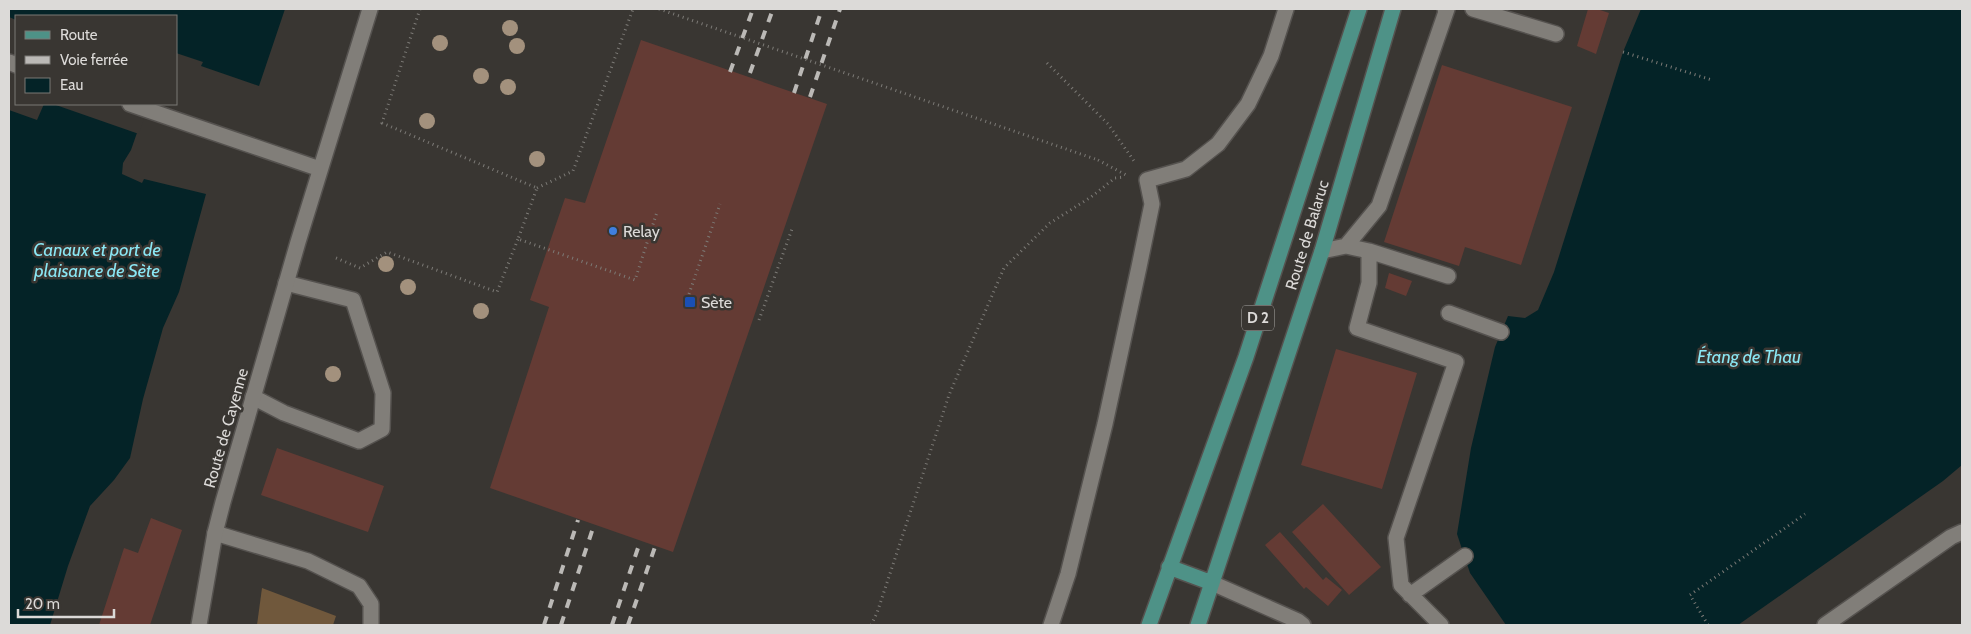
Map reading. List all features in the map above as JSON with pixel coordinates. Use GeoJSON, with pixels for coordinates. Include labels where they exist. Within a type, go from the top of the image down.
{"type":"FeatureCollection","features":[{"type":"Feature","properties":{"kind":"main road","name":"Route de Balaruc"},"geometry":{"type":"LineString","coordinates":[[1149,625],[1246,357],[1359,9]]}},
{"type":"Feature","properties":{"kind":"main road","name":"Route de Balaruc"},"geometry":{"type":"LineString","coordinates":[[1198,625],[1322,251],[1393,9]]}},
{"type":"Feature","properties":{"kind":"main road"},"geometry":{"type":"LineString","coordinates":[[1169,567],[1212,583]]}},
{"type":"Feature","properties":{"kind":"street","name":"Route de Cayenne"},"geometry":{"type":"LineString","coordinates":[[199,625],[216,533],[298,242],[370,9]]}},
{"type":"Feature","properties":{"kind":"street"},"geometry":{"type":"LineString","coordinates":[[1050,625],[1068,574],[1111,396],[1152,204],[1147,180],[1186,169],[1218,144],[1248,104],[1272,56],[1286,9]]}},
{"type":"Feature","properties":{"kind":"street"},"geometry":{"type":"LineString","coordinates":[[1346,246],[1380,206],[1447,9]]}},
{"type":"Feature","properties":{"kind":"street"},"geometry":{"type":"LineString","coordinates":[[1472,9],[1556,34]]}},
{"type":"Feature","properties":{"kind":"street"},"geometry":{"type":"LineString","coordinates":[[133,105],[320,169]]}},
{"type":"Feature","properties":{"kind":"street"},"geometry":{"type":"LineString","coordinates":[[1322,251],[1346,246],[1448,276]]}},
{"type":"Feature","properties":{"kind":"street"},"geometry":{"type":"LineString","coordinates":[[1368,251],[1369,283],[1357,328],[1456,362],[1396,538],[1400,585],[1441,625]]}},
{"type":"Feature","properties":{"kind":"street"},"geometry":{"type":"LineString","coordinates":[[254,397],[284,413],[359,441],[382,428],[383,392],[353,300],[286,283]]}},
{"type":"Feature","properties":{"kind":"street"},"geometry":{"type":"LineString","coordinates":[[1449,313],[1501,332]]}},
{"type":"Feature","properties":{"kind":"street"},"geometry":{"type":"LineString","coordinates":[[1825,625],[1950,538],[1962,532]]}},
{"type":"Feature","properties":{"kind":"street"},"geometry":{"type":"LineString","coordinates":[[216,533],[308,561],[359,586],[371,604],[371,625]]}},
{"type":"Feature","properties":{"kind":"street"},"geometry":{"type":"LineString","coordinates":[[1410,595],[1465,556]]}},
{"type":"Feature","properties":{"kind":"street"},"geometry":{"type":"LineString","coordinates":[[1212,583],[1298,621],[1303,625]]}},
{"type":"Feature","properties":{"kind":"path"},"geometry":{"type":"LineString","coordinates":[[420,9],[382,124],[537,188]]}},
{"type":"Feature","properties":{"kind":"path"},"geometry":{"type":"LineString","coordinates":[[336,258],[360,268],[386,252],[497,292],[537,188],[573,171],[633,9]]}},
{"type":"Feature","properties":{"kind":"path"},"geometry":{"type":"LineString","coordinates":[[659,9],[1098,160],[1128,176],[1115,178],[1050,223],[1004,268],[950,394],[877,613],[871,625]]}},
{"type":"Feature","properties":{"kind":"path"},"geometry":{"type":"LineString","coordinates":[[1623,52],[1712,80]]}},
{"type":"Feature","properties":{"kind":"path"},"geometry":{"type":"LineString","coordinates":[[1047,63],[1108,124],[1147,180]]}},
{"type":"Feature","properties":{"kind":"path"},"geometry":{"type":"LineString","coordinates":[[689,294],[720,204]]}},
{"type":"Feature","properties":{"kind":"path"},"geometry":{"type":"LineString","coordinates":[[518,239],[635,280],[657,212]]}},
{"type":"Feature","properties":{"kind":"path"},"geometry":{"type":"LineString","coordinates":[[759,320],[792,229]]}},
{"type":"Feature","properties":{"kind":"path"},"geometry":{"type":"LineString","coordinates":[[1708,625],[1690,595],[1805,514]]}},
{"type":"Feature","properties":{"kind":"shaded area"},"geometry":{"type":"Polygon","coordinates":[[[262,588],[336,616],[333,625],[257,625],[262,588]]]}},
{"type":"Feature","properties":{"kind":"water"},"geometry":{"type":"Polygon","coordinates":[[[9,9],[285,9],[259,86],[201,66],[203,62],[178,54],[178,15],[15,15],[15,20],[9,17],[9,9]]]}},
{"type":"Feature","properties":{"kind":"water","name":"Étang de Thau"},"geometry":{"type":"Polygon","coordinates":[[[1641,9],[1962,9],[1962,465],[1943,481],[1738,625],[1506,625],[1470,573],[1457,534],[1471,448],[1495,347],[1508,316],[1525,318],[1538,310],[1554,272],[1623,52],[1641,9]]]}},
{"type":"Feature","properties":{"kind":"water","name":"Canaux et port de plaisance de Sète"},"geometry":{"type":"Polygon","coordinates":[[[44,105],[147,105],[131,150],[123,163],[122,174],[142,183],[144,179],[206,194],[179,292],[163,328],[143,399],[130,458],[114,480],[90,506],[68,566],[50,625],[9,625],[9,110],[37,120],[44,105]]]}},
{"type":"Feature","properties":{"kind":"pier"},"geometry":{"type":"Polygon","coordinates":[[[56,105],[149,105],[139,134],[56,105]]]}},
{"type":"Feature","properties":{"kind":"building"},"geometry":{"type":"Polygon","coordinates":[[[1588,9],[1597,9],[1609,13],[1596,54],[1577,46],[1588,9]]]}},
{"type":"Feature","properties":{"kind":"building"},"geometry":{"type":"Polygon","coordinates":[[[641,40],[827,104],[673,552],[490,488],[549,307],[530,300],[565,198],[585,203],[641,40]]]}},
{"type":"Feature","properties":{"kind":"building"},"geometry":{"type":"Polygon","coordinates":[[[1442,65],[1572,107],[1521,265],[1465,247],[1459,266],[1384,242],[1442,65]]]}},
{"type":"Feature","properties":{"kind":"building"},"geometry":{"type":"Polygon","coordinates":[[[1389,273],[1412,281],[1406,296],[1385,288],[1389,273]]]}},
{"type":"Feature","properties":{"kind":"building"},"geometry":{"type":"Polygon","coordinates":[[[1336,349],[1417,373],[1382,489],[1301,465],[1336,349]]]}},
{"type":"Feature","properties":{"kind":"building"},"geometry":{"type":"Polygon","coordinates":[[[277,448],[384,486],[368,532],[261,495],[277,448]]]}},
{"type":"Feature","properties":{"kind":"building"},"geometry":{"type":"Polygon","coordinates":[[[1323,504],[1381,567],[1349,595],[1292,532],[1323,504]]]}},
{"type":"Feature","properties":{"kind":"building"},"geometry":{"type":"Polygon","coordinates":[[[151,518],[182,530],[150,625],[99,625],[124,548],[138,553],[151,518]]]}},
{"type":"Feature","properties":{"kind":"building"},"geometry":{"type":"Polygon","coordinates":[[[1280,532],[1323,580],[1326,577],[1342,590],[1328,606],[1306,587],[1304,589],[1265,545],[1280,532]]]}},
{"type":"Feature","properties":{"kind":"railway"},"geometry":{"type":"LineString","coordinates":[[730,72],[753,9]]}},
{"type":"Feature","properties":{"kind":"railway"},"geometry":{"type":"LineString","coordinates":[[750,73],[773,9]]}},
{"type":"Feature","properties":{"kind":"railway"},"geometry":{"type":"LineString","coordinates":[[794,93],[822,9]]}},
{"type":"Feature","properties":{"kind":"railway"},"geometry":{"type":"LineString","coordinates":[[810,97],[840,9]]}},
{"type":"Feature","properties":{"kind":"railway"},"geometry":{"type":"LineString","coordinates":[[544,625],[578,520]]}},
{"type":"Feature","properties":{"kind":"railway"},"geometry":{"type":"LineString","coordinates":[[561,625],[594,525]]}},
{"type":"Feature","properties":{"kind":"railway"},"geometry":{"type":"LineString","coordinates":[[612,625],[640,542]]}},
{"type":"Feature","properties":{"kind":"railway"},"geometry":{"type":"LineString","coordinates":[[628,625],[655,547]]}},
{"type":"Feature","properties":{"kind":"place","name":"Relay"},"geometry":{"type":"Point","coordinates":[613,231]}},
{"type":"Feature","properties":{"kind":"place","name":"Sète"},"geometry":{"type":"Point","coordinates":[690,302]}}]}
